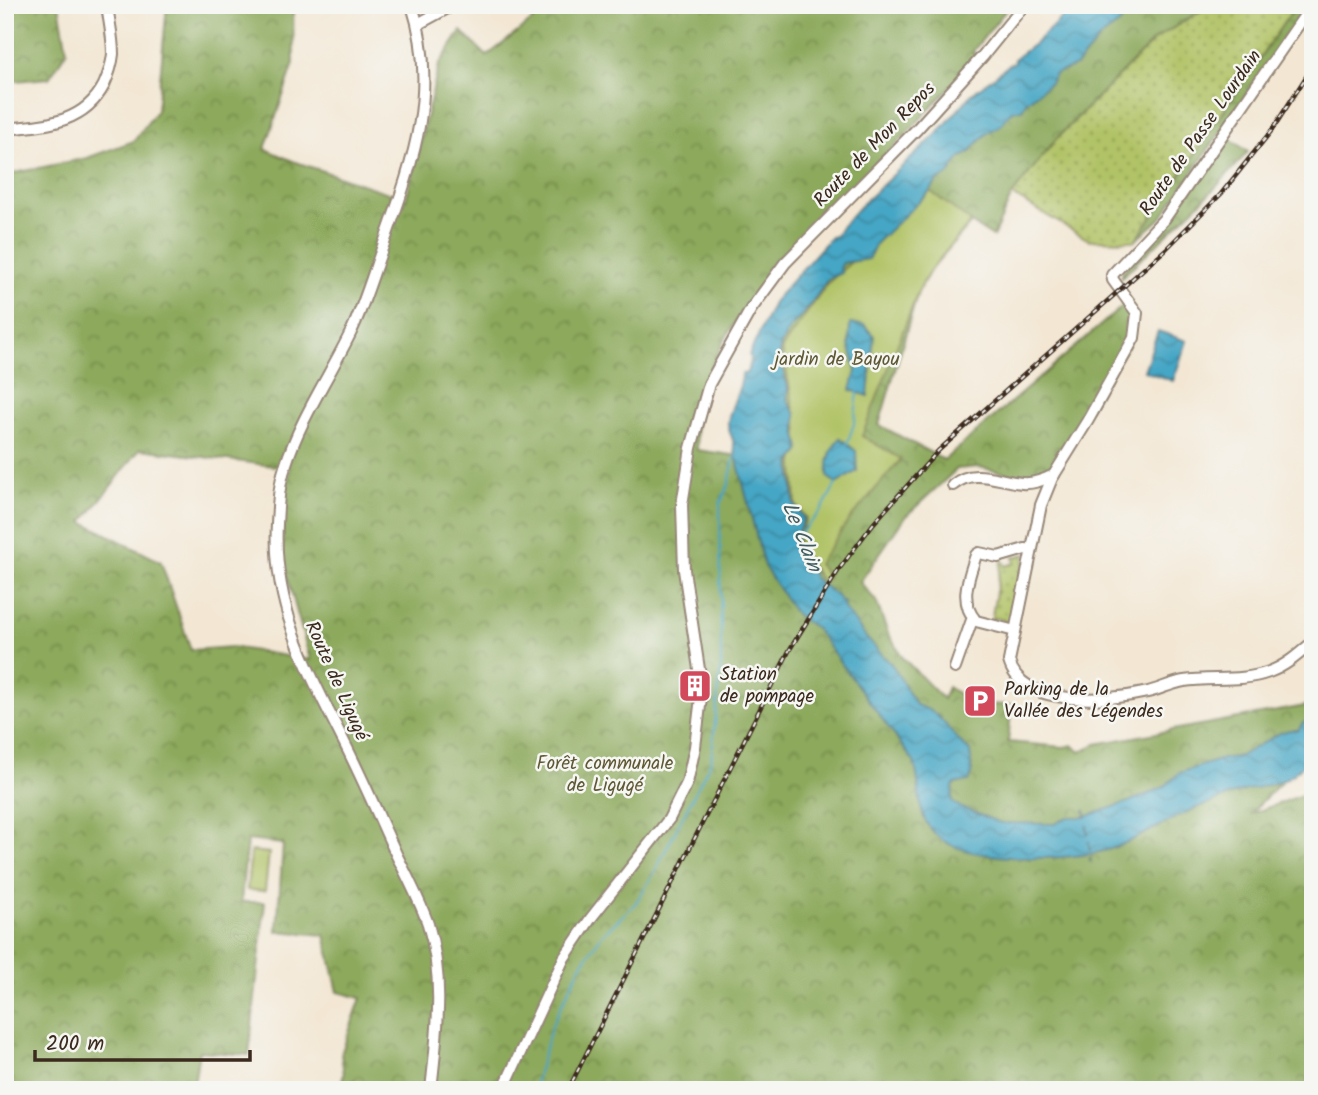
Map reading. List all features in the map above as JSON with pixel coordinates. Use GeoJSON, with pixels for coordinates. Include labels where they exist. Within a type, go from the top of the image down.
{"type":"FeatureCollection","features":[{"type":"Feature","properties":{"kind":"street"},"geometry":{"type":"LineString","coordinates":[[5,129],[51,124],[81,113],[92,103],[107,79],[113,57],[107,5]]}},
{"type":"Feature","properties":{"kind":"street","name":"Route de Ligugé"},"geometry":{"type":"LineString","coordinates":[[412,5],[423,54],[425,89],[414,156],[353,328],[299,431],[284,469],[277,525],[277,566],[284,605],[303,658],[361,776],[427,922],[439,987],[439,1015],[431,1090]]}},
{"type":"Feature","properties":{"kind":"street"},"geometry":{"type":"LineString","coordinates":[[418,24],[453,5]]}},
{"type":"Feature","properties":{"kind":"street","name":"Route de Mon Repos"},"geometry":{"type":"LineString","coordinates":[[503,1090],[564,958],[591,918],[669,819],[687,783],[695,747],[702,689],[684,570],[682,505],[691,447],[709,384],[751,309],[800,245],[917,130],[1024,5]]}},
{"type":"Feature","properties":{"kind":"street","name":"Route de Passe Lourdain"},"geometry":{"type":"LineString","coordinates":[[1054,475],[1134,338],[1137,313],[1112,275],[1165,218],[1312,5]]}},
{"type":"Feature","properties":{"kind":"street"},"geometry":{"type":"LineString","coordinates":[[953,485],[961,478],[974,475],[1024,484],[1054,475]]}},
{"type":"Feature","properties":{"kind":"street"},"geometry":{"type":"LineString","coordinates":[[1054,475],[1041,505],[1009,653],[1012,673],[1027,686],[1055,696],[1113,696],[1148,692],[1182,682],[1257,676],[1285,664],[1313,642]]}},
{"type":"Feature","properties":{"kind":"street"},"geometry":{"type":"LineString","coordinates":[[1015,631],[976,621],[965,591],[976,555],[979,553],[998,557],[1025,549],[1031,550]]}},
{"type":"Feature","properties":{"kind":"street"},"geometry":{"type":"LineString","coordinates":[[955,668],[973,617]]}},
{"type":"Feature","properties":{"kind":"green space"},"geometry":{"type":"Polygon","coordinates":[[[5,5],[59,5],[67,51],[49,78],[5,82],[5,5]]]}},
{"type":"Feature","properties":{"kind":"green space","name":"Forêt communale de Ligugé"},"geometry":{"type":"Polygon","coordinates":[[[167,5],[293,5],[294,63],[265,149],[406,199],[439,65],[461,31],[487,56],[552,5],[1010,5],[973,51],[977,58],[888,153],[792,249],[742,312],[721,346],[706,381],[697,418],[697,450],[745,457],[747,396],[797,304],[1108,5],[1210,5],[1154,40],[1056,139],[1012,195],[993,237],[971,223],[931,269],[918,292],[879,425],[944,460],[1124,305],[1131,319],[1128,346],[1055,464],[1047,472],[1026,478],[979,467],[957,469],[905,517],[860,582],[876,601],[888,633],[903,658],[943,699],[948,687],[974,704],[1012,705],[1008,742],[1064,747],[1073,745],[1080,752],[1096,744],[1305,706],[1313,699],[1313,749],[1250,814],[1313,791],[1313,1090],[338,1090],[344,1074],[341,1054],[361,998],[338,992],[325,935],[277,931],[283,844],[247,840],[241,902],[265,902],[249,1055],[199,1051],[193,1090],[5,1090],[5,175],[87,158],[134,141],[157,110],[167,5]],[[140,449],[83,522],[161,562],[191,650],[232,647],[310,660],[282,558],[283,515],[290,468],[140,449]]]}},
{"type":"Feature","properties":{"kind":"green space"},"geometry":{"type":"Polygon","coordinates":[[[1210,5],[1293,5],[1292,11],[1135,241],[1089,240],[1012,195],[1056,139],[1154,40],[1210,5]]]}},
{"type":"Feature","properties":{"kind":"green space"},"geometry":{"type":"Polygon","coordinates":[[[1293,5],[1308,5],[1161,218],[1135,241],[1292,11],[1293,5]]]}},
{"type":"Feature","properties":{"kind":"green space"},"geometry":{"type":"Polygon","coordinates":[[[1226,136],[1248,152],[1214,189],[1120,279],[1123,271],[1177,208],[1226,136]]]}},
{"type":"Feature","properties":{"kind":"green space","name":"jardin de Bayou"},"geometry":{"type":"Polygon","coordinates":[[[930,191],[971,222],[931,269],[918,292],[862,436],[901,459],[849,520],[818,564],[828,578],[823,583],[797,545],[806,518],[796,505],[794,464],[798,431],[782,348],[829,282],[930,191]]]}},
{"type":"Feature","properties":{"kind":"green space"},"geometry":{"type":"Polygon","coordinates":[[[1025,554],[1013,623],[1004,625],[1004,620],[995,618],[991,622],[1001,562],[1003,561],[1005,566],[1015,563],[1013,557],[1025,554]]]}},
{"type":"Feature","properties":{"kind":"green space"},"geometry":{"type":"Polygon","coordinates":[[[251,851],[269,853],[265,891],[247,890],[251,851]]]}},
{"type":"Feature","properties":{"kind":"water"},"geometry":{"type":"Polygon","coordinates":[[[1077,5],[1134,5],[1119,24],[1101,37],[1076,66],[1055,74],[1050,83],[1026,102],[1022,109],[1012,111],[1001,125],[986,134],[969,153],[960,158],[948,175],[938,180],[877,242],[868,259],[843,263],[840,268],[842,273],[828,279],[809,307],[789,329],[780,346],[780,360],[788,388],[787,400],[796,414],[800,448],[791,462],[794,504],[804,518],[795,539],[798,554],[810,567],[814,578],[838,597],[840,602],[844,602],[843,607],[869,641],[893,666],[916,705],[940,718],[970,751],[972,774],[969,781],[955,784],[953,787],[952,802],[962,808],[1001,823],[1055,824],[1068,817],[1085,817],[1164,787],[1179,773],[1240,756],[1280,733],[1298,730],[1313,717],[1313,755],[1284,780],[1199,807],[1107,850],[1045,858],[994,856],[952,845],[929,828],[922,810],[914,762],[815,628],[796,615],[764,566],[728,422],[742,374],[747,373],[751,358],[749,355],[774,301],[831,237],[836,236],[859,207],[938,133],[971,95],[1015,62],[1014,59],[1077,5]]]}},
{"type":"Feature","properties":{"kind":"water"},"geometry":{"type":"Polygon","coordinates":[[[850,324],[864,325],[874,336],[868,396],[851,390],[856,371],[849,344],[850,324]]]}},
{"type":"Feature","properties":{"kind":"water"},"geometry":{"type":"Polygon","coordinates":[[[1158,331],[1187,341],[1173,381],[1144,371],[1158,331]]]}},
{"type":"Feature","properties":{"kind":"water"},"geometry":{"type":"Polygon","coordinates":[[[840,438],[856,451],[857,471],[836,484],[828,477],[828,466],[831,452],[840,438]]]}},
{"type":"Feature","properties":{"kind":"waterway"},"geometry":{"type":"LineString","coordinates":[[847,444],[854,424],[858,392]]}},
{"type":"Feature","properties":{"kind":"waterway"},"geometry":{"type":"LineString","coordinates":[[533,1090],[552,1025],[580,967],[601,936],[635,904],[652,877],[711,761],[721,665],[720,504],[736,456]]}},
{"type":"Feature","properties":{"kind":"waterway","name":"Le Clain"},"geometry":{"type":"LineString","coordinates":[[795,539],[821,511],[836,484]]}},
{"type":"Feature","properties":{"kind":"ferry route"},"geometry":{"type":"LineString","coordinates":[[1085,809],[1091,863]]}},
{"type":"Feature","properties":{"kind":"railway"},"geometry":{"type":"LineString","coordinates":[[568,1090],[790,649],[840,568],[873,524],[938,451],[1166,249],[1221,194],[1272,130],[1313,66]]}},
{"type":"Feature","properties":{"kind":"place","name":"Station de pompage"},"geometry":{"type":"Point","coordinates":[695,686]}},
{"type":"Feature","properties":{"kind":"place","name":"Parking de la Vallée des Légendes"},"geometry":{"type":"Point","coordinates":[980,701]}}]}
